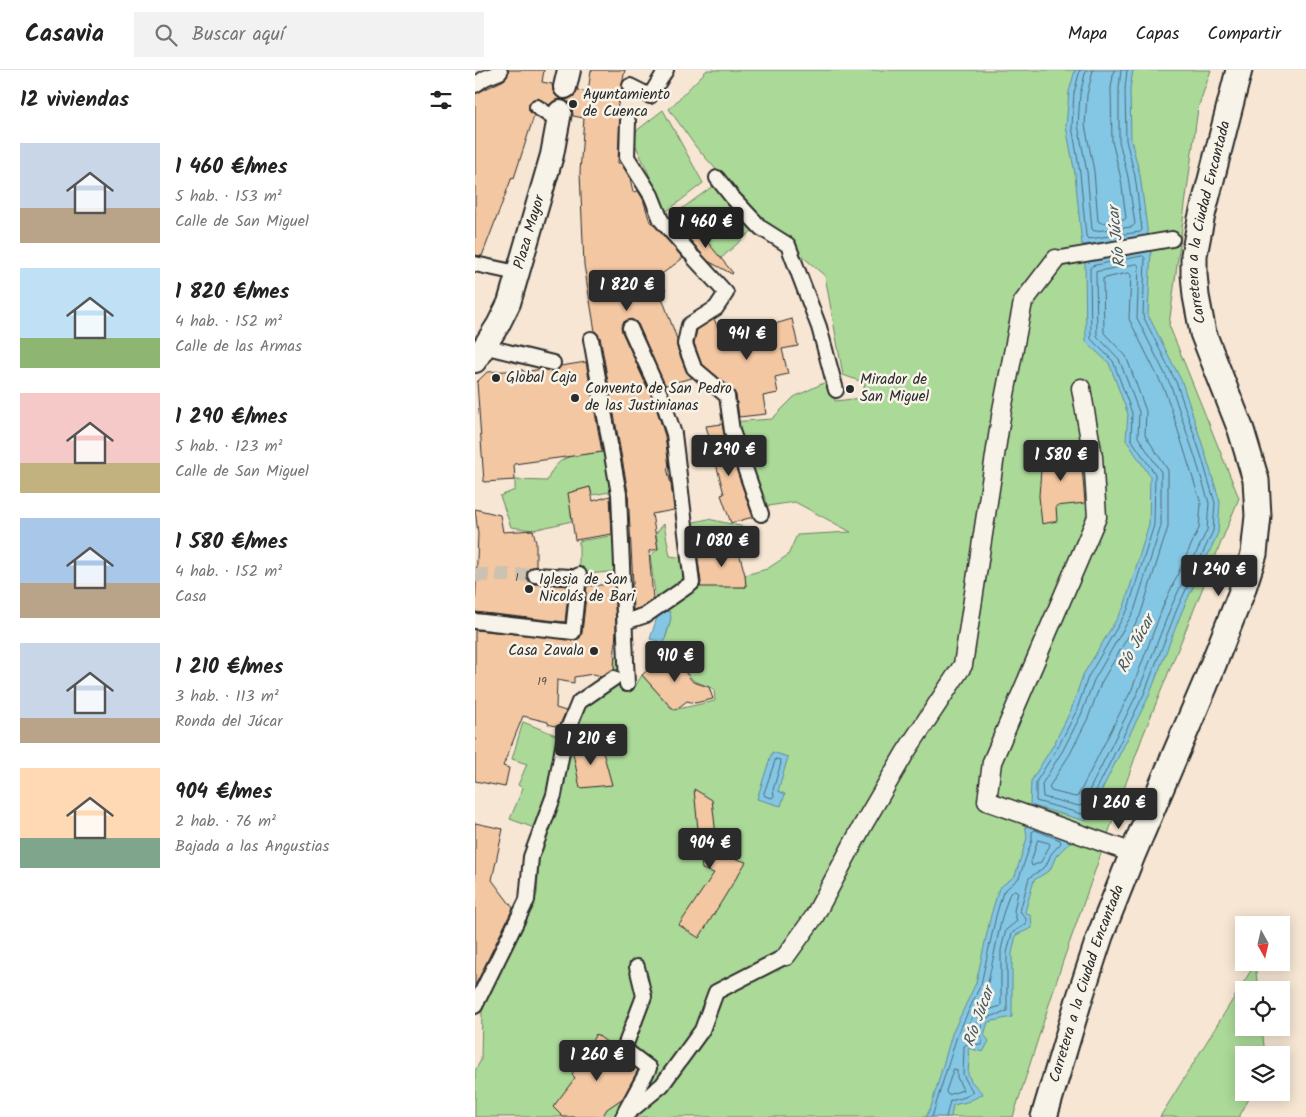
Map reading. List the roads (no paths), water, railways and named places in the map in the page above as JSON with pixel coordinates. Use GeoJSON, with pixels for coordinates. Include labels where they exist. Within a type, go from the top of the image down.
{"type":"FeatureCollection","features":[{"type":"Feature","properties":{"kind":"main road","name":"Carretera a la Ciudad Encantada"},"geometry":{"type":"LineString","coordinates":[[1045,1117],[1100,936],[1241,594],[1249,572],[1256,536],[1258,516],[1256,480],[1239,423],[1203,333],[1194,274],[1194,255],[1201,219],[1239,70]]}},
{"type":"Feature","properties":{"kind":"street"},"geometry":{"type":"LineString","coordinates":[[630,86],[650,96],[666,70]]}},
{"type":"Feature","properties":{"kind":"street"},"geometry":{"type":"LineString","coordinates":[[475,85],[485,78],[500,72]]}},
{"type":"Feature","properties":{"kind":"street"},"geometry":{"type":"LineString","coordinates":[[537,107],[559,117]]}},
{"type":"Feature","properties":{"kind":"street","name":"Plaza Mayor"},"geometry":{"type":"LineString","coordinates":[[553,363],[479,354],[501,321],[509,303],[552,155],[559,117]]}},
{"type":"Feature","properties":{"kind":"street"},"geometry":{"type":"LineString","coordinates":[[628,121],[627,157],[651,194],[661,220],[725,293],[716,308],[689,325],[685,344],[694,368],[727,396],[732,430],[761,514]]}},
{"type":"Feature","properties":{"kind":"street"},"geometry":{"type":"LineString","coordinates":[[717,178],[732,198],[761,228],[788,245],[819,327],[836,390]]}},
{"type":"Feature","properties":{"kind":"street"},"geometry":{"type":"LineString","coordinates":[[623,1117],[662,1085],[702,1030],[716,992],[786,956],[813,917],[905,753],[963,665],[1002,410],[1023,302],[1064,258],[1172,239]]}},
{"type":"Feature","properties":{"kind":"street"},"geometry":{"type":"LineString","coordinates":[[475,264],[517,273]]}},
{"type":"Feature","properties":{"kind":"street"},"geometry":{"type":"LineString","coordinates":[[625,622],[646,614],[692,583],[674,434],[663,402],[631,328]]}},
{"type":"Feature","properties":{"kind":"street"},"geometry":{"type":"LineString","coordinates":[[475,1006],[527,900],[531,857],[554,795],[565,736],[579,702],[620,681],[625,622],[619,494],[591,339]]}},
{"type":"Feature","properties":{"kind":"street"},"geometry":{"type":"LineString","coordinates":[[1081,388],[1093,457],[1097,517],[992,762],[994,803],[1133,853]]}},
{"type":"Feature","properties":{"kind":"street"},"geometry":{"type":"LineString","coordinates":[[475,621],[573,632],[575,576],[535,575]]}},
{"type":"Feature","properties":{"kind":"street"},"geometry":{"type":"LineString","coordinates":[[623,1117],[649,1068],[619,1049],[644,996],[637,967]]}},
{"type":"Feature","properties":{"kind":"water","name":"Río Júcar"},"geometry":{"type":"Polygon","coordinates":[[[1075,70],[1133,70],[1130,89],[1131,140],[1140,175],[1148,236],[1082,245],[1075,174],[1066,126],[1069,92],[1075,70]]]}},
{"type":"Feature","properties":{"kind":"water","name":"Río Júcar"},"geometry":{"type":"Polygon","coordinates":[[[1151,249],[1148,315],[1182,382],[1205,453],[1220,502],[1218,533],[1182,611],[1149,696],[1086,821],[1030,805],[1031,781],[1054,744],[1071,710],[1083,675],[1124,607],[1149,524],[1150,476],[1126,440],[1128,414],[1109,363],[1086,342],[1085,262],[1151,249]]]}},
{"type":"Feature","properties":{"kind":"water"},"geometry":{"type":"Polygon","coordinates":[[[660,608],[670,612],[671,618],[664,643],[650,639],[660,608]]]}},
{"type":"Feature","properties":{"kind":"water"},"geometry":{"type":"Polygon","coordinates":[[[772,752],[788,757],[778,791],[785,794],[781,806],[757,799],[772,752]]]}},
{"type":"Feature","properties":{"kind":"water","name":"Río Júcar"},"geometry":{"type":"Polygon","coordinates":[[[1025,821],[1072,840],[1056,856],[1050,870],[1034,880],[1025,912],[1031,916],[1032,928],[1016,935],[1012,953],[1012,1017],[988,1022],[984,1035],[989,1041],[983,1052],[968,1048],[968,1074],[971,1081],[983,1094],[967,1102],[953,1105],[951,1117],[926,1117],[931,1107],[952,1034],[976,983],[999,888],[1015,876],[1027,838],[1025,821]]]}},
{"type":"Feature","properties":{"kind":"tunnel"},"geometry":{"type":"LineString","coordinates":[[475,575],[535,575]]}},
{"type":"Feature","properties":{"kind":"place","name":"Ayuntamiento de Cuenca"},"geometry":{"type":"Point","coordinates":[573,104]}},
{"type":"Feature","properties":{"kind":"place","name":"Global Caja"},"geometry":{"type":"Point","coordinates":[496,378]}},
{"type":"Feature","properties":{"kind":"place","name":"Mirador de San Miguel"},"geometry":{"type":"Point","coordinates":[850,389]}},
{"type":"Feature","properties":{"kind":"place","name":"Convento de San Pedro de las Justinianas"},"geometry":{"type":"Point","coordinates":[575,398]}},
{"type":"Feature","properties":{"kind":"place","name":"Iglesia de San Nicolás de Bari"},"geometry":{"type":"Point","coordinates":[529,589]}},
{"type":"Feature","properties":{"kind":"place","name":"Casa Zavala"},"geometry":{"type":"Point","coordinates":[594,651]}}]}
